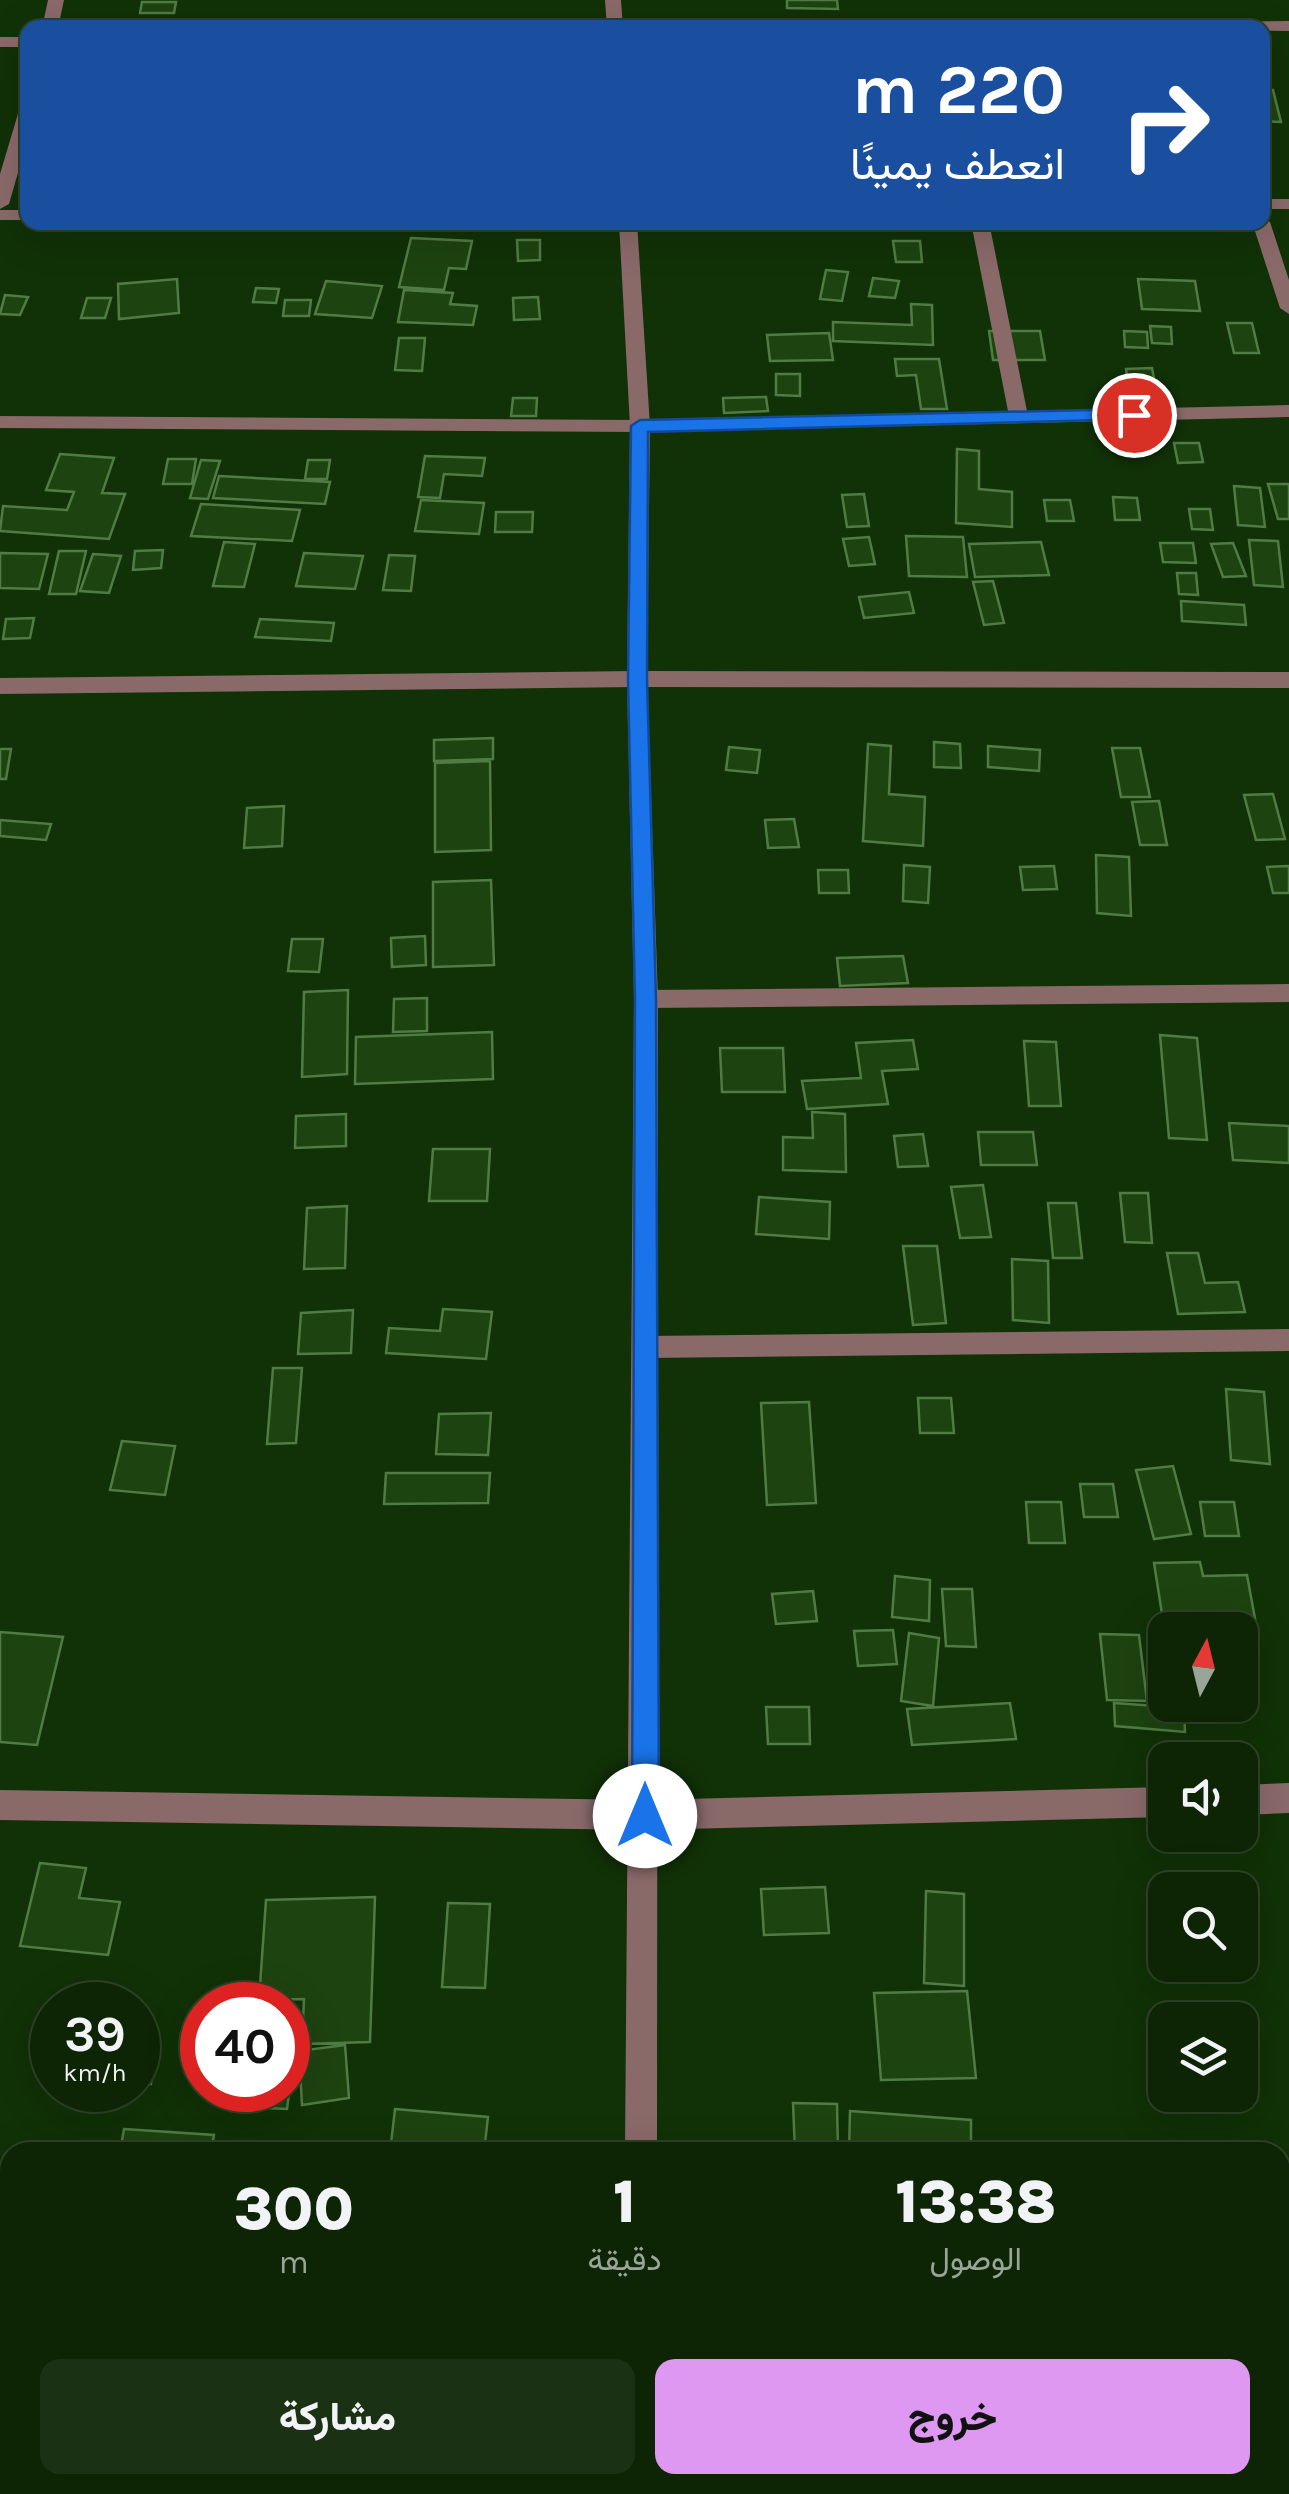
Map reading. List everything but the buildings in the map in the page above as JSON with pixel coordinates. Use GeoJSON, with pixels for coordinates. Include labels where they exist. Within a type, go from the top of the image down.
{"type":"FeatureCollection","features":[{"type":"Feature","properties":{"kind":"street"},"geometry":{"type":"LineString","coordinates":[[0,204],[20,135]]}},
{"type":"Feature","properties":{"kind":"street"},"geometry":{"type":"LineString","coordinates":[[628,230],[640,426],[637,679],[646,999],[641,2142]]}},
{"type":"Feature","properties":{"kind":"street"},"geometry":{"type":"LineString","coordinates":[[982,230],[1018,418]]}},
{"type":"Feature","properties":{"kind":"street"},"geometry":{"type":"LineString","coordinates":[[1265,230],[1289,308]]}},
{"type":"Feature","properties":{"kind":"street"},"geometry":{"type":"LineString","coordinates":[[0,422],[640,426],[1289,411]]}},
{"type":"Feature","properties":{"kind":"street"},"geometry":{"type":"LineString","coordinates":[[0,686],[637,679],[1289,680]]}},
{"type":"Feature","properties":{"kind":"street"},"geometry":{"type":"LineString","coordinates":[[646,999],[1289,994]]}},
{"type":"Feature","properties":{"kind":"street"},"geometry":{"type":"LineString","coordinates":[[646,1347],[1289,1340]]}},
{"type":"Feature","properties":{"kind":"street"},"geometry":{"type":"LineString","coordinates":[[1258,1799],[1289,1798]]}},
{"type":"Feature","properties":{"kind":"street"},"geometry":{"type":"LineString","coordinates":[[0,1805],[645,1816],[1148,1802]]}},
{"type":"Feature","properties":{"kind":"route"},"geometry":{"type":"LineString","coordinates":[[645,1816],[646,999],[637,679],[640,426],[1134,415]]}}]}
